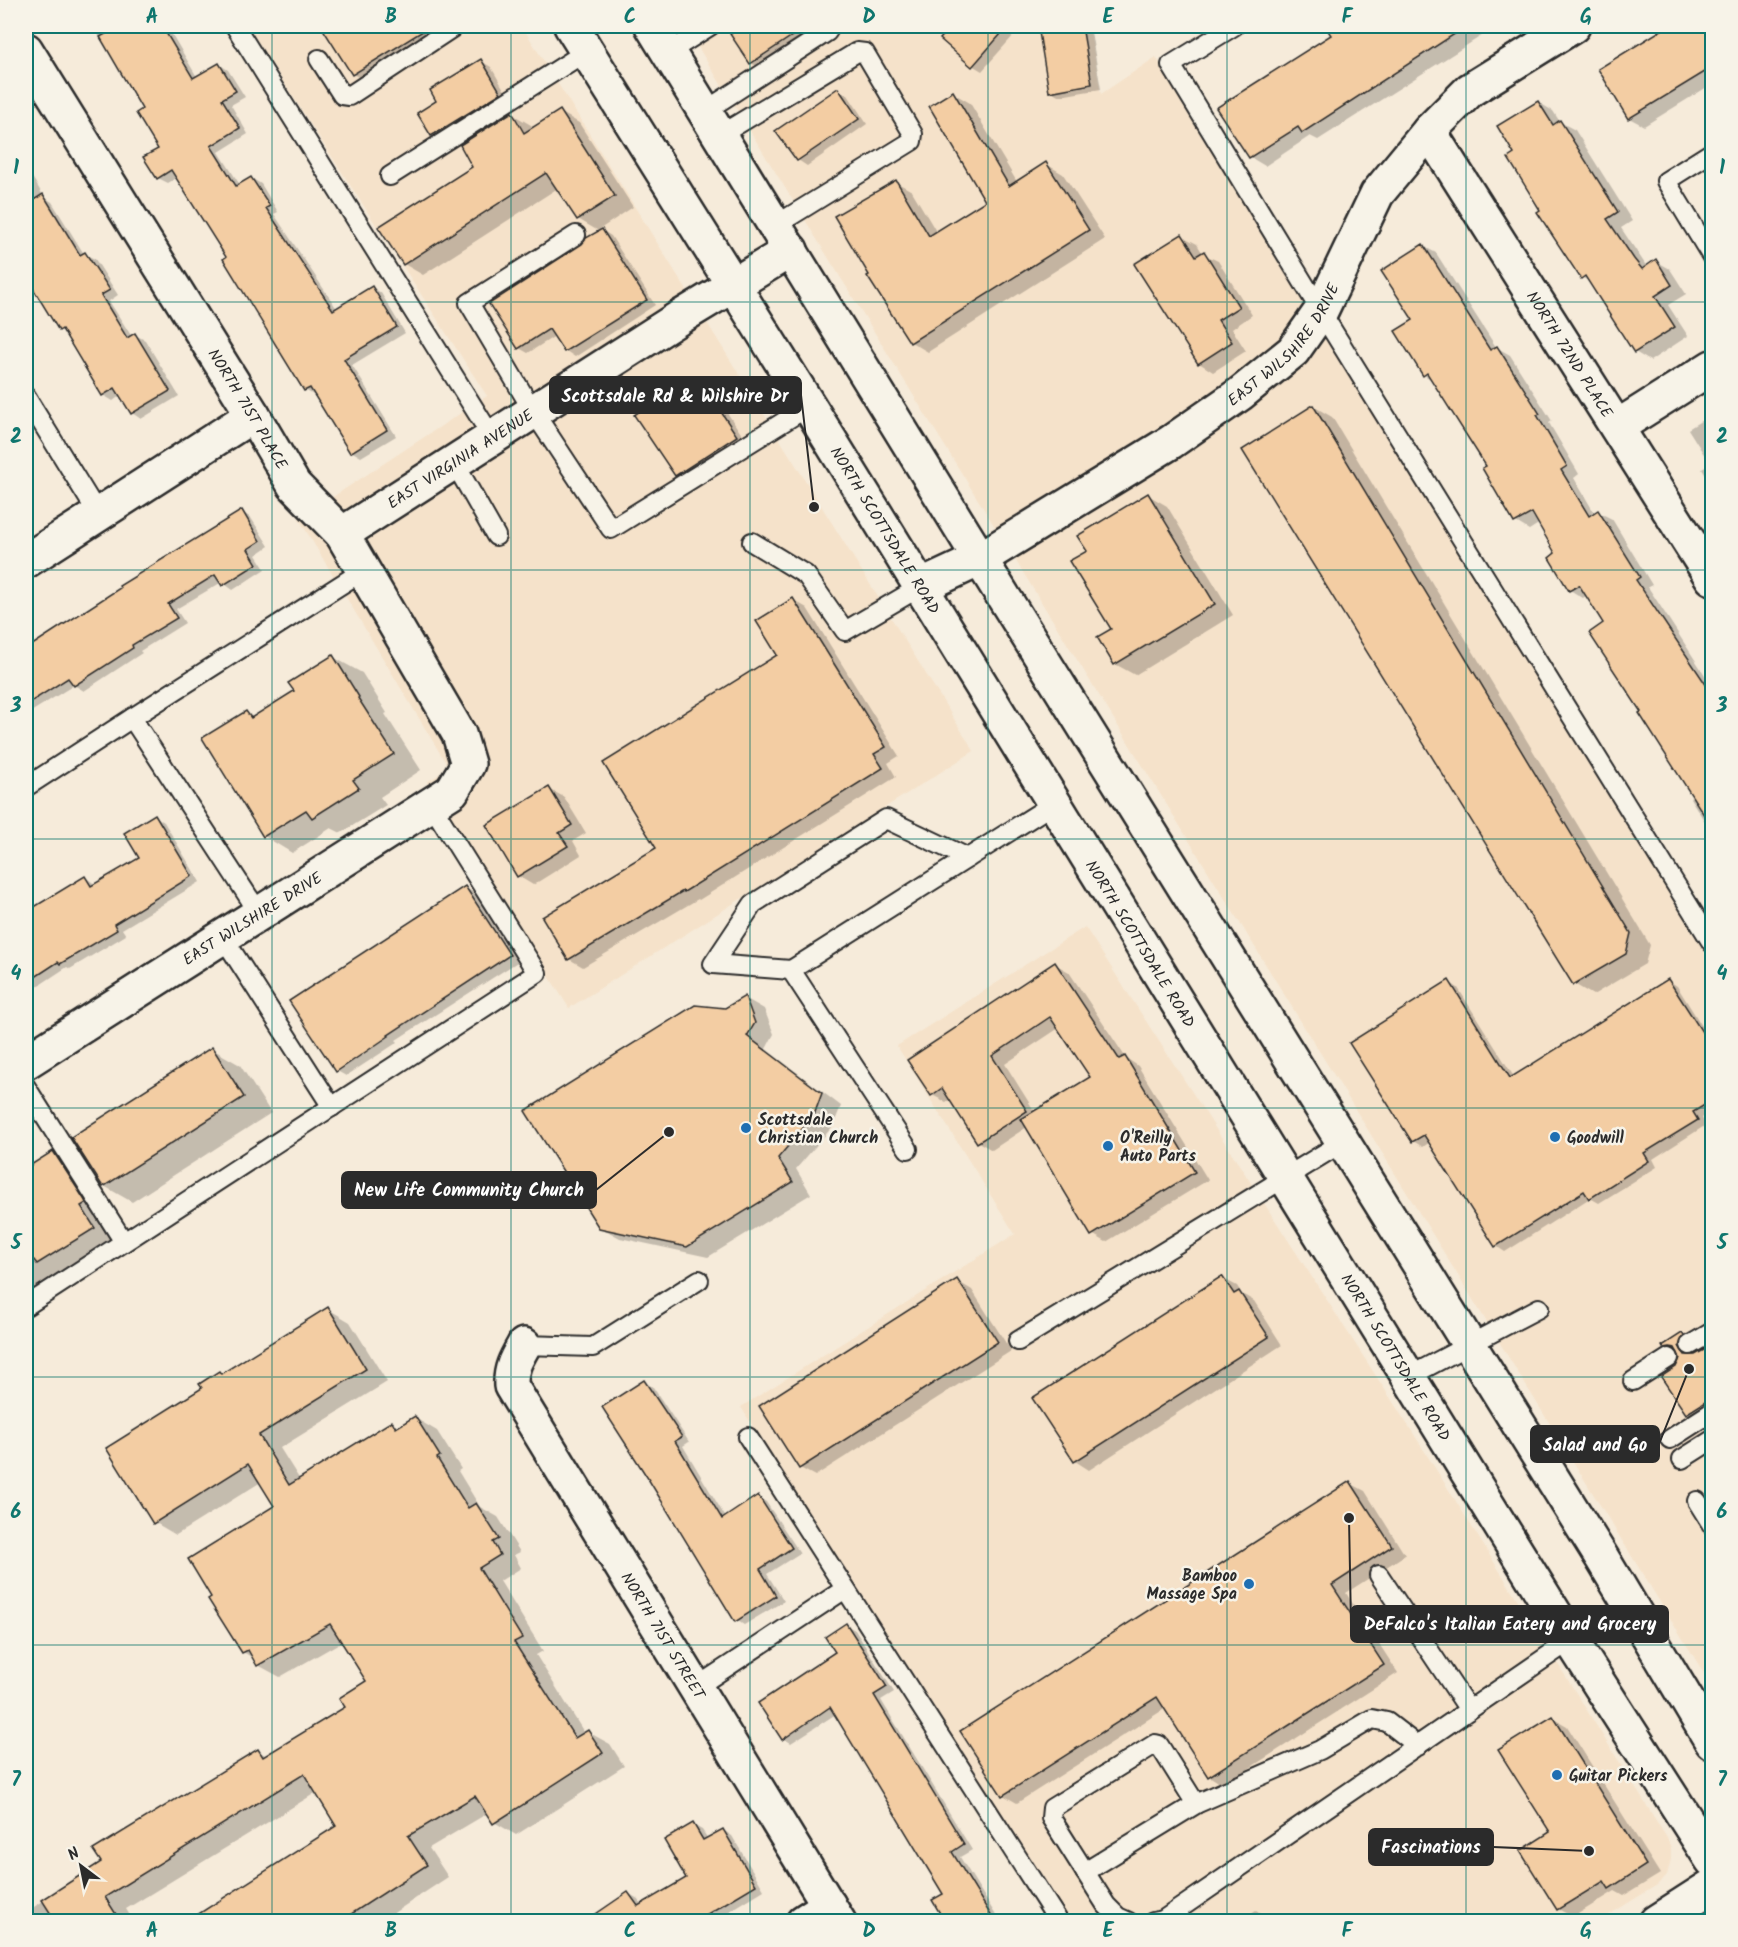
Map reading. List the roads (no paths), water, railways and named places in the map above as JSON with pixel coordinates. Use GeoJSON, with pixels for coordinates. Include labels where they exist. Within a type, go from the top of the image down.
{"type":"FeatureCollection","features":[{"type":"Feature","properties":{"kind":"street","name":"EAST WILSHIRE DRIVE"},"geometry":{"type":"LineString","coordinates":[[920,587],[980,560],[1171,442],[1240,394],[1293,351],[1321,311],[1377,194],[1429,131],[1470,90],[1573,26]]}},
{"type":"Feature","properties":{"kind":"street","name":"NORTH SCOTTSDALE ROAD"},"geometry":{"type":"LineString","coordinates":[[579,38],[809,406],[1571,1640],[1713,1860]]}},
{"type":"Feature","properties":{"kind":"street"},"geometry":{"type":"LineString","coordinates":[[661,39],[980,560],[1469,1344],[1713,1742]]}},
{"type":"Feature","properties":{"kind":"street","name":"NORTH 71ST PLACE"},"geometry":{"type":"LineString","coordinates":[[26,50],[253,415],[294,485],[342,534],[459,734],[468,764]]}},
{"type":"Feature","properties":{"kind":"street","name":"NORTH 72ND PLACE"},"geometry":{"type":"LineString","coordinates":[[1429,131],[1713,578]]}},
{"type":"Feature","properties":{"kind":"street","name":"EAST VIRGINIA AVENUE"},"geometry":{"type":"LineString","coordinates":[[342,534],[733,285],[784,237]]}},
{"type":"Feature","properties":{"kind":"street"},"geometry":{"type":"LineString","coordinates":[[1617,427],[1713,367]]}},
{"type":"Feature","properties":{"kind":"street"},"geometry":{"type":"LineString","coordinates":[[26,561],[253,415]]}},
{"type":"Feature","properties":{"kind":"street","name":"EAST WILSHIRE DRIVE"},"geometry":{"type":"LineString","coordinates":[[26,1062],[452,791],[468,764]]}},
{"type":"Feature","properties":{"kind":"street","name":"NORTH 71ST STREET"},"geometry":{"type":"LineString","coordinates":[[524,1345],[515,1360],[511,1373],[511,1386],[695,1688],[824,1916]]}},
{"type":"Feature","properties":{"kind":"street"},"geometry":{"type":"LineString","coordinates":[[1656,1922],[1713,1886]]}},
{"type":"Feature","properties":{"kind":"lane"},"geometry":{"type":"LineString","coordinates":[[235,26],[492,437]]}},
{"type":"Feature","properties":{"kind":"lane"},"geometry":{"type":"LineString","coordinates":[[319,58],[342,95],[349,96],[455,26]]}},
{"type":"Feature","properties":{"kind":"lane"},"geometry":{"type":"LineString","coordinates":[[661,39],[710,26]]}},
{"type":"Feature","properties":{"kind":"lane"},"geometry":{"type":"LineString","coordinates":[[713,123],[827,32],[829,26]]}},
{"type":"Feature","properties":{"kind":"lane"},"geometry":{"type":"LineString","coordinates":[[1234,26],[1171,65],[1713,943]]}},
{"type":"Feature","properties":{"kind":"lane"},"geometry":{"type":"LineString","coordinates":[[390,177],[579,38]]}},
{"type":"Feature","properties":{"kind":"lane"},"geometry":{"type":"LineString","coordinates":[[713,123],[780,97],[857,52],[865,53],[914,137],[912,141],[784,237]]}},
{"type":"Feature","properties":{"kind":"lane"},"geometry":{"type":"LineString","coordinates":[[1713,152],[1666,181],[1713,257]]}},
{"type":"Feature","properties":{"kind":"lane"},"geometry":{"type":"LineString","coordinates":[[576,235],[469,303],[534,411],[611,529],[809,406]]}},
{"type":"Feature","properties":{"kind":"lane"},"geometry":{"type":"LineString","coordinates":[[26,397],[99,514]]}},
{"type":"Feature","properties":{"kind":"lane"},"geometry":{"type":"LineString","coordinates":[[454,462],[496,536]]}},
{"type":"Feature","properties":{"kind":"lane"},"geometry":{"type":"LineString","coordinates":[[752,542],[806,575],[846,631],[920,587]]}},
{"type":"Feature","properties":{"kind":"lane"},"geometry":{"type":"LineString","coordinates":[[26,787],[364,570]]}},
{"type":"Feature","properties":{"kind":"lane"},"geometry":{"type":"LineString","coordinates":[[132,718],[260,913]]}},
{"type":"Feature","properties":{"kind":"lane"},"geometry":{"type":"LineString","coordinates":[[26,1306],[537,973],[431,804]]}},
{"type":"Feature","properties":{"kind":"lane"},"geometry":{"type":"LineString","coordinates":[[968,858],[886,819],[753,904],[713,964],[791,970],[968,858],[1053,804]]}},
{"type":"Feature","properties":{"kind":"lane"},"geometry":{"type":"LineString","coordinates":[[223,936],[332,1107]]}},
{"type":"Feature","properties":{"kind":"lane"},"geometry":{"type":"LineString","coordinates":[[791,970],[908,1149]]}},
{"type":"Feature","properties":{"kind":"lane"},"geometry":{"type":"LineString","coordinates":[[26,1087],[124,1242]]}},
{"type":"Feature","properties":{"kind":"lane"},"geometry":{"type":"LineString","coordinates":[[1018,1341],[1343,1142]]}},
{"type":"Feature","properties":{"kind":"lane"},"geometry":{"type":"LineString","coordinates":[[524,1345],[593,1347],[699,1280]]}},
{"type":"Feature","properties":{"kind":"lane"},"geometry":{"type":"LineString","coordinates":[[1408,1377],[1539,1308]]}},
{"type":"Feature","properties":{"kind":"lane"},"geometry":{"type":"LineString","coordinates":[[1690,1345],[1713,1332]]}},
{"type":"Feature","properties":{"kind":"lane"},"geometry":{"type":"LineString","coordinates":[[1633,1381],[1670,1358]]}},
{"type":"Feature","properties":{"kind":"lane"},"geometry":{"type":"LineString","coordinates":[[1670,1438],[1713,1412]]}},
{"type":"Feature","properties":{"kind":"lane"},"geometry":{"type":"LineString","coordinates":[[748,1437],[1059,1922]]}},
{"type":"Feature","properties":{"kind":"lane"},"geometry":{"type":"LineString","coordinates":[[1682,1459],[1713,1440]]}},
{"type":"Feature","properties":{"kind":"lane"},"geometry":{"type":"LineString","coordinates":[[1697,1501],[1713,1525]]}},
{"type":"Feature","properties":{"kind":"lane"},"geometry":{"type":"LineString","coordinates":[[1379,1575],[1469,1710]]}},
{"type":"Feature","properties":{"kind":"lane"},"geometry":{"type":"LineString","coordinates":[[695,1688],[845,1589]]}},
{"type":"Feature","properties":{"kind":"lane"},"geometry":{"type":"LineString","coordinates":[[1154,1922],[1164,1920],[1571,1640]]}},
{"type":"Feature","properties":{"kind":"lane"},"geometry":{"type":"LineString","coordinates":[[1085,1872],[1196,1804],[1320,1750],[1372,1719],[1387,1722],[1418,1746]]}},
{"type":"Feature","properties":{"kind":"lane"},"geometry":{"type":"LineString","coordinates":[[1129,1922],[1118,1917],[1106,1905],[1051,1818],[1052,1808],[1155,1744],[1159,1745],[1196,1804]]}},
{"type":"Feature","properties":{"kind":"place","name":"Scottsdale Rd & Wilshire Dr"},"geometry":{"type":"Point","coordinates":[814,507]}},
{"type":"Feature","properties":{"kind":"place","name":"Scottsdale Christian Church"},"geometry":{"type":"Point","coordinates":[746,1128]}},
{"type":"Feature","properties":{"kind":"place","name":"New Life Community Church"},"geometry":{"type":"Point","coordinates":[669,1132]}},
{"type":"Feature","properties":{"kind":"place","name":"Goodwill"},"geometry":{"type":"Point","coordinates":[1555,1137]}},
{"type":"Feature","properties":{"kind":"place","name":"O'Reilly Auto Parts"},"geometry":{"type":"Point","coordinates":[1108,1146]}},
{"type":"Feature","properties":{"kind":"place","name":"Salad and Go"},"geometry":{"type":"Point","coordinates":[1689,1369]}},
{"type":"Feature","properties":{"kind":"place","name":"DeFalco's Italian Eatery and Grocery"},"geometry":{"type":"Point","coordinates":[1349,1518]}},
{"type":"Feature","properties":{"kind":"place","name":"Bamboo Massage Spa"},"geometry":{"type":"Point","coordinates":[1249,1584]}},
{"type":"Feature","properties":{"kind":"place","name":"Guitar Pickers"},"geometry":{"type":"Point","coordinates":[1557,1775]}},
{"type":"Feature","properties":{"kind":"place","name":"Fascinations"},"geometry":{"type":"Point","coordinates":[1589,1851]}}]}
